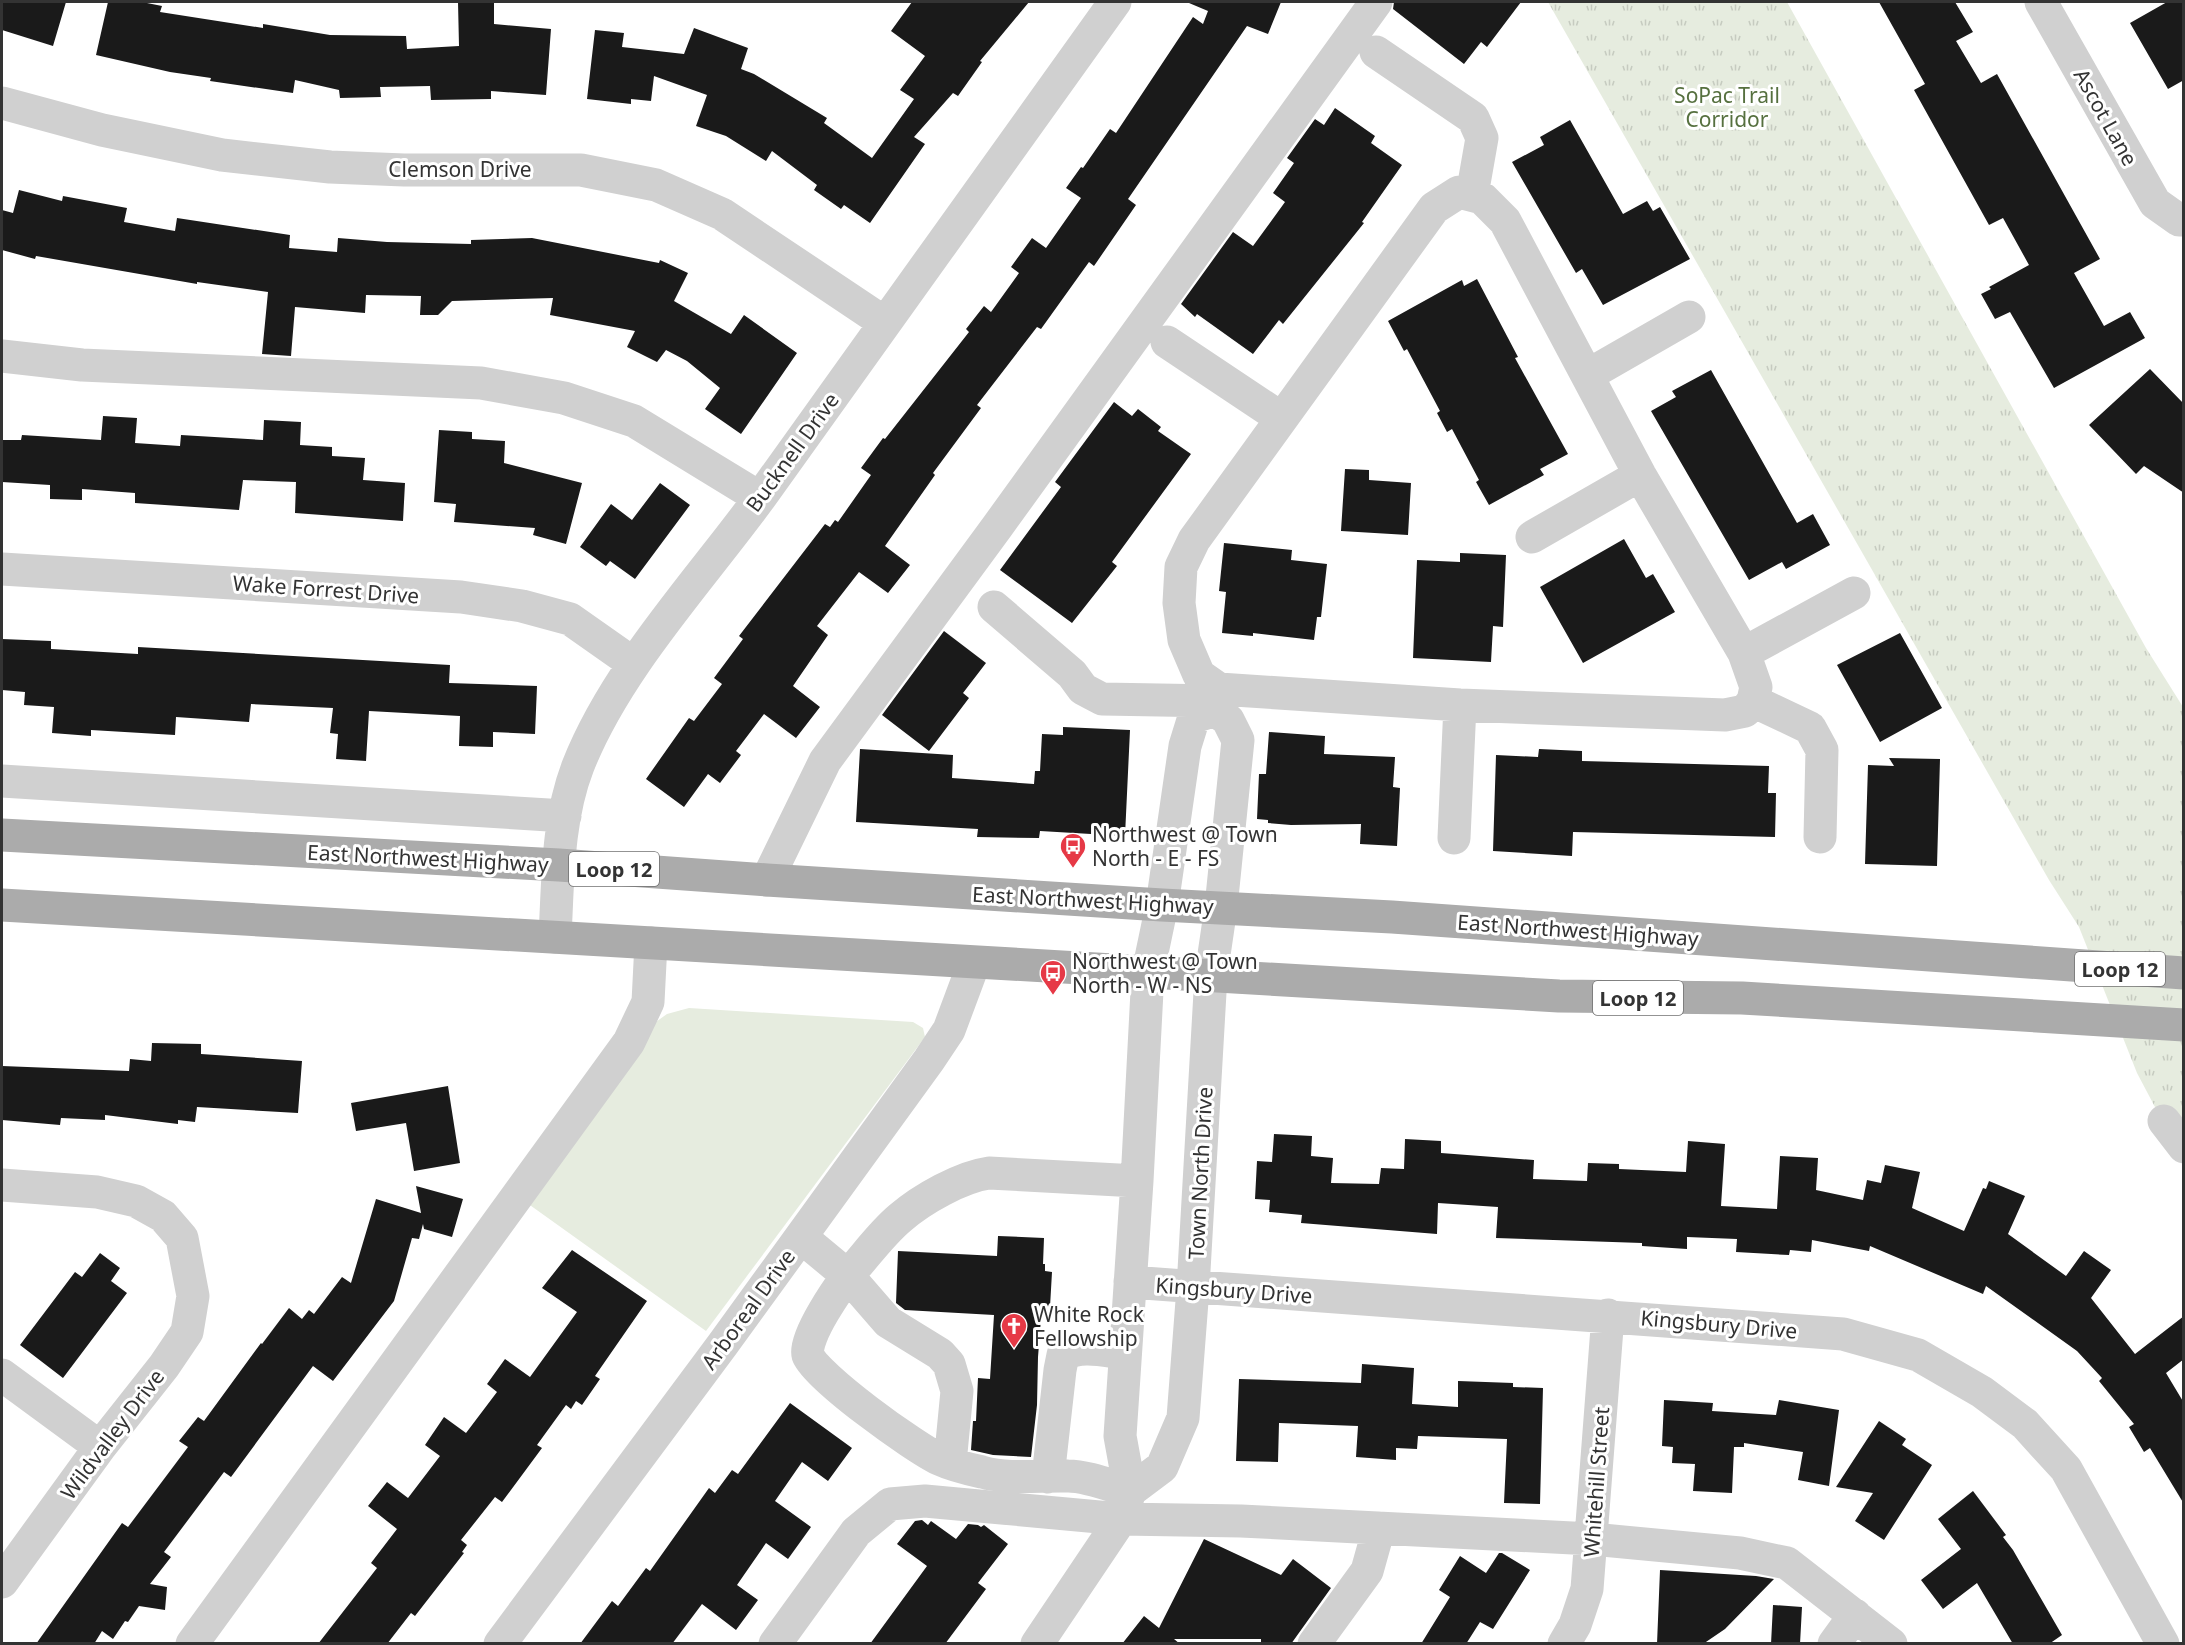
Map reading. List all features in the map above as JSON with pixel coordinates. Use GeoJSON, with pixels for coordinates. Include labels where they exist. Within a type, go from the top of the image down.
{"type":"FeatureCollection","features":[{"type":"Feature","properties":{"kind":"main road","name":"East Northwest Highway"},"geometry":{"type":"LineString","coordinates":[[2,835],[559,865],[1162,905],[1392,917],[2184,973]]}},
{"type":"Feature","properties":{"kind":"main road","name":"Loop 12"},"geometry":{"type":"LineString","coordinates":[[2,904],[1559,996],[1742,998],[2184,1025]]}},
{"type":"Feature","properties":{"kind":"street","name":"Bucknell Drive"},"geometry":{"type":"LineString","coordinates":[[555,937],[559,865],[565,816],[577,768],[599,722],[634,664],[760,498],[1116,2]]}},
{"type":"Feature","properties":{"kind":"street"},"geometry":{"type":"LineString","coordinates":[[767,880],[825,761],[1376,2]]}},
{"type":"Feature","properties":{"kind":"street","name":"Ascot Lane"},"geometry":{"type":"LineString","coordinates":[[2041,2],[2155,203],[2179,220],[2184,220]]}},
{"type":"Feature","properties":{"kind":"street"},"geometry":{"type":"LineString","coordinates":[[994,608],[1072,674],[1083,689],[1102,699],[1460,705],[1725,715],[1745,711],[1754,701],[1756,687],[1744,653],[1640,475],[1505,221],[1482,198],[1472,195],[1482,138],[1473,118],[1376,52]]}},
{"type":"Feature","properties":{"kind":"street","name":"Clemson Drive"},"geometry":{"type":"LineString","coordinates":[[2,103],[102,130],[222,155],[330,167],[404,170],[581,170],[656,185],[723,214],[885,323]]}},
{"type":"Feature","properties":{"kind":"street","name":"Town North Drive"},"geometry":{"type":"LineString","coordinates":[[1037,1644],[1126,1505],[1162,1467],[1183,1418],[1194,1288],[1211,975],[1221,907],[1238,740],[1217,700],[1199,675],[1184,640],[1179,603],[1181,567],[1194,540],[1434,208],[1459,192],[1472,195]]}},
{"type":"Feature","properties":{"kind":"street"},"geometry":{"type":"LineString","coordinates":[[1588,375],[1689,317]]}},
{"type":"Feature","properties":{"kind":"street"},"geometry":{"type":"LineString","coordinates":[[1167,342],[1281,418]]}},
{"type":"Feature","properties":{"kind":"street"},"geometry":{"type":"LineString","coordinates":[[2,356],[82,365],[481,382],[564,398],[634,421],[760,498]]}},
{"type":"Feature","properties":{"kind":"street"},"geometry":{"type":"LineString","coordinates":[[1532,537],[1640,475]]}},
{"type":"Feature","properties":{"kind":"street","name":"Wake Forrest Drive"},"geometry":{"type":"LineString","coordinates":[[2,569],[461,597],[522,606],[570,619],[634,664]]}},
{"type":"Feature","properties":{"kind":"street"},"geometry":{"type":"LineString","coordinates":[[1744,653],[1854,592]]}},
{"type":"Feature","properties":{"kind":"street"},"geometry":{"type":"LineString","coordinates":[[1126,1505],[1120,1436],[1148,972],[1162,905],[1185,746],[1194,717],[1217,700]]}},
{"type":"Feature","properties":{"kind":"street"},"geometry":{"type":"LineString","coordinates":[[1754,701],[1810,728],[1822,750],[1820,837]]}},
{"type":"Feature","properties":{"kind":"street"},"geometry":{"type":"LineString","coordinates":[[1454,838],[1460,705]]}},
{"type":"Feature","properties":{"kind":"street"},"geometry":{"type":"LineString","coordinates":[[2,781],[565,816]]}},
{"type":"Feature","properties":{"kind":"street"},"geometry":{"type":"LineString","coordinates":[[192,1644],[629,1042],[648,1002],[651,943]]}},
{"type":"Feature","properties":{"kind":"street","name":"Arboreal Drive"},"geometry":{"type":"LineString","coordinates":[[500,1644],[801,1237],[944,1037],[974,963]]}},
{"type":"Feature","properties":{"kind":"street"},"geometry":{"type":"LineString","coordinates":[[2164,1121],[2184,1147]]}},
{"type":"Feature","properties":{"kind":"street"},"geometry":{"type":"LineString","coordinates":[[1126,1505],[1071,1476],[1019,1477],[985,1473],[939,1459],[908,1441],[822,1375],[811,1361],[807,1346],[810,1334],[848,1276],[900,1218],[940,1191],[977,1175],[989,1173],[1137,1181]]}},
{"type":"Feature","properties":{"kind":"street","name":"Wildvalley Drive"},"geometry":{"type":"LineString","coordinates":[[2,1185],[97,1192],[136,1201],[163,1216],[182,1238],[193,1296],[187,1332],[2,1582]]}},
{"type":"Feature","properties":{"kind":"street"},"geometry":{"type":"LineString","coordinates":[[801,1237],[848,1276],[888,1322],[940,1354],[949,1364],[957,1391],[950,1462]]}},
{"type":"Feature","properties":{"kind":"street","name":"Kingsbury Drive"},"geometry":{"type":"LineString","coordinates":[[1130,1282],[1843,1334],[1918,1354],[1973,1386],[2025,1424],[2066,1469],[2163,1644]]}},
{"type":"Feature","properties":{"kind":"street","name":"Whitehill Street"},"geometry":{"type":"LineString","coordinates":[[1564,1644],[1575,1625],[1587,1589],[1608,1316]]}},
{"type":"Feature","properties":{"kind":"street"},"geometry":{"type":"LineString","coordinates":[[1048,1477],[1063,1355],[1071,1350],[1084,1349],[1125,1353]]}},
{"type":"Feature","properties":{"kind":"street"},"geometry":{"type":"LineString","coordinates":[[2,1375],[100,1447]]}},
{"type":"Feature","properties":{"kind":"street"},"geometry":{"type":"LineString","coordinates":[[775,1644],[856,1532],[890,1504],[925,1500],[1126,1505],[1241,1521],[1592,1539],[1740,1553],[1787,1563],[1891,1644]]}},
{"type":"Feature","properties":{"kind":"street"},"geometry":{"type":"LineString","coordinates":[[1314,1644],[1367,1571],[1379,1528]]}},
{"type":"Feature","properties":{"kind":"street"},"geometry":{"type":"LineString","coordinates":[[1834,1644],[1855,1615]]}},
{"type":"Feature","properties":{"kind":"green space","name":"SoPac Trail Corridor"},"geometry":{"type":"Polygon","coordinates":[[[1548,2],[1787,2],[2146,648],[2183,707],[2183,1160],[2137,1073],[2079,927],[2049,880],[1548,2]]]}},
{"type":"Feature","properties":{"kind":"green space"},"geometry":{"type":"Polygon","coordinates":[[[689,1008],[913,1022],[923,1028],[925,1037],[706,1331],[527,1203],[653,1024],[667,1014],[689,1008]]]}},
{"type":"Feature","properties":{"kind":"building"},"geometry":{"type":"Polygon","coordinates":[[[2,2],[66,2],[53,46],[2,30],[2,2]]]}},
{"type":"Feature","properties":{"kind":"building"},"geometry":{"type":"Polygon","coordinates":[[[108,2],[142,2],[162,6],[160,12],[263,28],[263,24],[330,35],[406,36],[407,49],[459,46],[458,2],[494,2],[494,24],[551,29],[546,95],[491,91],[491,99],[431,100],[430,86],[380,87],[381,97],[340,98],[339,90],[295,80],[293,93],[210,81],[211,78],[170,72],[96,55],[108,2]]]}},
{"type":"Feature","properties":{"kind":"building"},"geometry":{"type":"Polygon","coordinates":[[[912,2],[1029,2],[980,61],[982,62],[958,96],[953,93],[914,137],[925,144],[870,223],[844,205],[841,209],[814,190],[817,185],[772,151],[766,161],[726,136],[696,126],[707,95],[654,76],[651,101],[631,99],[631,104],[587,99],[595,30],[624,33],[622,47],[684,54],[694,28],[748,48],[741,69],[754,74],[827,118],[824,123],[872,158],[914,99],[900,90],[925,56],[891,31],[912,2]]]}},
{"type":"Feature","properties":{"kind":"building"},"geometry":{"type":"Polygon","coordinates":[[[1190,2],[1281,2],[1268,34],[1247,26],[1128,199],[1136,205],[1094,266],[1089,262],[1041,329],[1037,327],[977,405],[981,408],[933,473],[935,475],[885,546],[910,565],[888,593],[859,572],[817,626],[828,635],[793,686],[820,707],[796,738],[764,714],[736,751],[741,755],[720,783],[708,774],[684,807],[646,779],[689,718],[694,721],[722,684],[714,678],[743,639],[739,636],[825,524],[830,527],[835,520],[838,522],[871,475],[861,468],[883,438],[885,439],[969,332],[966,329],[984,306],[991,312],[1019,273],[1011,267],[1032,238],[1046,248],[1081,198],[1066,188],[1081,167],[1083,168],[1110,129],[1116,133],[1193,17],[1203,24],[1208,11],[1190,2]]]}},
{"type":"Feature","properties":{"kind":"building"},"geometry":{"type":"Polygon","coordinates":[[[1394,2],[1521,2],[1487,47],[1481,42],[1464,64],[1393,9],[1394,2]]]}},
{"type":"Feature","properties":{"kind":"building"},"geometry":{"type":"Polygon","coordinates":[[[1879,2],[1955,2],[1973,32],[1956,41],[1981,83],[1997,74],[2100,259],[2074,273],[2104,326],[2130,312],[2145,338],[2054,388],[2010,312],[1995,319],[1981,294],[1991,289],[1989,287],[2029,265],[2003,218],[1989,225],[1914,90],[1925,84],[1879,2]]]}},
{"type":"Feature","properties":{"kind":"building"},"geometry":{"type":"Polygon","coordinates":[[[2167,2],[2184,2],[2184,80],[2168,89],[2130,23],[2167,2]]]}},
{"type":"Feature","properties":{"kind":"building"},"geometry":{"type":"Polygon","coordinates":[[[1335,108],[1375,136],[1371,143],[1402,165],[1362,222],[1364,223],[1283,324],[1279,320],[1253,354],[1197,314],[1195,317],[1181,304],[1233,232],[1253,246],[1285,202],[1273,193],[1294,163],[1287,158],[1315,119],[1324,125],[1335,108]]]}},
{"type":"Feature","properties":{"kind":"building"},"geometry":{"type":"Polygon","coordinates":[[[1570,120],[1623,214],[1647,201],[1653,211],[1660,207],[1690,259],[1603,305],[1582,269],[1576,273],[1512,162],[1544,145],[1540,137],[1570,120]]]}},
{"type":"Feature","properties":{"kind":"building"},"geometry":{"type":"Polygon","coordinates":[[[19,190],[62,201],[63,196],[127,208],[124,222],[175,231],[177,218],[290,235],[289,248],[337,252],[338,238],[471,244],[471,240],[532,238],[659,263],[660,260],[688,273],[674,301],[731,334],[744,315],[797,353],[741,434],[705,409],[720,388],[687,361],[666,350],[657,362],[627,347],[635,331],[550,315],[553,298],[452,301],[438,315],[420,315],[421,296],[366,295],[365,313],[295,307],[291,356],[262,354],[268,292],[197,282],[197,284],[36,256],[35,259],[2,250],[2,210],[13,213],[19,190]]]}},
{"type":"Feature","properties":{"kind":"building"},"geometry":{"type":"Polygon","coordinates":[[[1477,279],[1518,357],[1515,358],[1568,454],[1540,469],[1544,475],[1489,505],[1476,482],[1479,480],[1452,429],[1447,432],[1437,413],[1440,411],[1407,349],[1404,351],[1388,321],[1462,280],[1464,286],[1477,279]]]}},
{"type":"Feature","properties":{"kind":"building"},"geometry":{"type":"Polygon","coordinates":[[[2150,369],[2184,404],[2184,493],[2144,466],[2136,474],[2089,425],[2150,369]]]}},
{"type":"Feature","properties":{"kind":"building"},"geometry":{"type":"Polygon","coordinates":[[[1711,370],[1797,523],[1813,514],[1830,545],[1786,569],[1782,562],[1749,580],[1651,411],[1676,397],[1672,391],[1711,370]]]}},
{"type":"Feature","properties":{"kind":"building"},"geometry":{"type":"Polygon","coordinates":[[[1114,402],[1132,416],[1138,409],[1161,427],[1158,431],[1191,454],[1112,562],[1117,566],[1072,623],[1000,570],[1061,487],[1055,482],[1114,402]]]}},
{"type":"Feature","properties":{"kind":"building"},"geometry":{"type":"Polygon","coordinates":[[[103,416],[137,418],[135,443],[180,446],[181,435],[263,440],[264,420],[301,422],[300,445],[332,447],[332,456],[365,458],[363,480],[405,483],[403,521],[295,513],[296,482],[243,480],[239,510],[135,503],[135,493],[82,489],[82,500],[50,499],[50,485],[2,482],[2,440],[21,440],[22,435],[101,440],[103,416]]]}},
{"type":"Feature","properties":{"kind":"building"},"geometry":{"type":"Polygon","coordinates":[[[439,430],[472,432],[472,439],[505,441],[504,463],[582,483],[566,544],[533,535],[535,528],[454,522],[456,504],[434,502],[439,430]]]}},
{"type":"Feature","properties":{"kind":"building"},"geometry":{"type":"Polygon","coordinates":[[[1345,469],[1369,470],[1369,480],[1411,483],[1408,535],[1341,531],[1345,469]]]}},
{"type":"Feature","properties":{"kind":"building"},"geometry":{"type":"Polygon","coordinates":[[[660,483],[690,505],[635,579],[610,561],[606,566],[580,547],[611,504],[632,520],[660,483]]]}},
{"type":"Feature","properties":{"kind":"building"},"geometry":{"type":"Polygon","coordinates":[[[1624,539],[1646,578],[1653,574],[1675,612],[1583,663],[1540,587],[1624,539]]]}},
{"type":"Feature","properties":{"kind":"building"},"geometry":{"type":"Polygon","coordinates":[[[1224,543],[1292,550],[1291,560],[1327,564],[1321,617],[1317,617],[1314,640],[1253,633],[1253,636],[1222,633],[1226,592],[1219,591],[1224,543]]]}},
{"type":"Feature","properties":{"kind":"building"},"geometry":{"type":"Polygon","coordinates":[[[1460,553],[1506,555],[1503,627],[1493,626],[1491,662],[1413,658],[1417,560],[1460,562],[1460,553]]]}},
{"type":"Feature","properties":{"kind":"building"},"geometry":{"type":"Polygon","coordinates":[[[944,631],[986,663],[963,693],[969,698],[929,751],[882,715],[944,631]]]}},
{"type":"Feature","properties":{"kind":"building"},"geometry":{"type":"Polygon","coordinates":[[[1900,633],[1942,708],[1880,742],[1837,665],[1900,633]]]}},
{"type":"Feature","properties":{"kind":"building"},"geometry":{"type":"Polygon","coordinates":[[[2,639],[51,641],[51,649],[138,654],[138,647],[450,665],[449,683],[537,686],[535,734],[493,732],[493,747],[459,746],[460,716],[369,711],[366,761],[336,759],[338,734],[330,733],[333,708],[251,704],[249,722],[176,717],[175,735],[91,730],[91,736],[52,733],[54,707],[24,705],[25,692],[2,690],[2,639]]]}},
{"type":"Feature","properties":{"kind":"building"},"geometry":{"type":"Polygon","coordinates":[[[1063,727],[1130,730],[1125,836],[1040,831],[1039,838],[977,837],[978,829],[856,822],[860,749],[953,755],[952,778],[1034,784],[1035,771],[1040,771],[1042,734],[1063,735],[1063,727]]]}},
{"type":"Feature","properties":{"kind":"building"},"geometry":{"type":"Polygon","coordinates":[[[1269,732],[1325,736],[1324,754],[1395,757],[1393,787],[1400,788],[1397,846],[1360,844],[1361,824],[1291,825],[1268,823],[1268,820],[1257,819],[1259,774],[1266,774],[1269,732]]]}},
{"type":"Feature","properties":{"kind":"building"},"geometry":{"type":"Polygon","coordinates":[[[1539,749],[1582,751],[1582,761],[1769,766],[1768,793],[1776,793],[1775,837],[1573,832],[1572,856],[1493,851],[1496,755],[1538,757],[1539,749]]]}},
{"type":"Feature","properties":{"kind":"building"},"geometry":{"type":"Polygon","coordinates":[[[1889,758],[1940,759],[1937,866],[1865,864],[1868,765],[1894,766],[1889,758]]]}},
{"type":"Feature","properties":{"kind":"building"},"geometry":{"type":"Polygon","coordinates":[[[152,1043],[201,1044],[201,1054],[302,1061],[298,1113],[197,1107],[195,1122],[178,1120],[178,1124],[105,1115],[105,1120],[61,1118],[60,1125],[2,1120],[2,1066],[129,1071],[130,1059],[151,1061],[152,1043]]]}},
{"type":"Feature","properties":{"kind":"building"},"geometry":{"type":"Polygon","coordinates":[[[448,1086],[460,1163],[414,1171],[406,1123],[356,1131],[351,1103],[448,1086]]]}},
{"type":"Feature","properties":{"kind":"building"},"geometry":{"type":"Polygon","coordinates":[[[1274,1134],[1312,1136],[1311,1156],[1333,1158],[1331,1183],[1379,1184],[1381,1168],[1404,1169],[1405,1139],[1441,1141],[1441,1153],[1534,1160],[1533,1179],[1587,1181],[1588,1163],[1619,1164],[1619,1169],[1686,1172],[1688,1141],[1725,1144],[1721,1206],[1777,1209],[1780,1156],[1818,1158],[1816,1190],[1863,1200],[1867,1180],[1881,1183],[1885,1165],[1920,1172],[1912,1208],[1964,1231],[1983,1188],[1986,1189],[1989,1181],[2025,1196],[2008,1234],[2066,1276],[2084,1251],[2111,1270],[2091,1298],[2135,1354],[2184,1316],[2184,1359],[2166,1373],[2184,1403],[2184,1504],[2150,1448],[2144,1452],[2129,1427],[2134,1424],[2099,1381],[2102,1378],[2077,1351],[1986,1286],[1983,1294],[1870,1246],[1869,1251],[1812,1240],[1811,1252],[1790,1250],[1789,1255],[1736,1252],[1737,1239],[1687,1237],[1687,1249],[1642,1246],[1642,1243],[1496,1238],[1498,1207],[1438,1203],[1437,1234],[1301,1223],[1302,1215],[1269,1212],[1270,1200],[1255,1199],[1257,1161],[1272,1162],[1274,1134]]]}},
{"type":"Feature","properties":{"kind":"building"},"geometry":{"type":"Polygon","coordinates":[[[416,1186],[463,1199],[452,1237],[424,1229],[423,1224],[419,1239],[412,1238],[394,1301],[333,1381],[313,1366],[231,1477],[224,1472],[164,1552],[171,1557],[150,1584],[167,1587],[165,1610],[139,1606],[113,1639],[102,1631],[94,1644],[36,1644],[122,1523],[128,1527],[188,1447],[179,1441],[198,1417],[204,1421],[289,1308],[302,1319],[309,1310],[314,1314],[342,1277],[351,1283],[376,1199],[421,1213],[416,1186]]]}},
{"type":"Feature","properties":{"kind":"building","name":"White Rock Fellowship"},"geometry":{"type":"Polygon","coordinates":[[[998,1236],[1044,1238],[1043,1264],[1045,1264],[1045,1271],[1052,1272],[1050,1307],[1042,1306],[1037,1405],[1031,1457],[993,1455],[971,1450],[973,1421],[976,1421],[978,1378],[990,1379],[994,1315],[905,1310],[896,1303],[898,1251],[997,1256],[998,1236]]]}},
{"type":"Feature","properties":{"kind":"building"},"geometry":{"type":"Polygon","coordinates":[[[572,1250],[647,1301],[595,1376],[600,1379],[582,1405],[576,1401],[571,1409],[566,1405],[537,1445],[542,1448],[502,1502],[495,1497],[461,1540],[467,1545],[462,1552],[464,1553],[415,1616],[411,1613],[387,1644],[318,1644],[377,1568],[371,1563],[397,1529],[368,1506],[387,1482],[408,1498],[440,1456],[425,1445],[444,1417],[466,1433],[497,1392],[487,1384],[505,1359],[530,1377],[577,1312],[542,1288],[572,1250]]]}},
{"type":"Feature","properties":{"kind":"building"},"geometry":{"type":"Polygon","coordinates":[[[100,1253],[120,1268],[111,1281],[127,1293],[63,1378],[20,1345],[75,1272],[82,1277],[100,1253]]]}},
{"type":"Feature","properties":{"kind":"building"},"geometry":{"type":"Polygon","coordinates":[[[1362,1364],[1414,1368],[1412,1404],[1458,1407],[1458,1381],[1513,1383],[1513,1387],[1543,1388],[1540,1504],[1504,1503],[1507,1439],[1418,1436],[1417,1449],[1396,1448],[1396,1460],[1356,1457],[1358,1426],[1279,1423],[1278,1462],[1236,1461],[1239,1379],[1361,1383],[1362,1364]]]}},
{"type":"Feature","properties":{"kind":"building"},"geometry":{"type":"Polygon","coordinates":[[[1664,1400],[1713,1403],[1712,1411],[1776,1415],[1779,1400],[1839,1410],[1829,1486],[1798,1480],[1803,1452],[1744,1443],[1744,1447],[1734,1447],[1732,1493],[1693,1491],[1695,1464],[1672,1463],[1673,1447],[1662,1446],[1664,1400]]]}},
{"type":"Feature","properties":{"kind":"building"},"geometry":{"type":"Polygon","coordinates":[[[790,1403],[852,1448],[828,1481],[802,1462],[775,1501],[811,1527],[788,1559],[766,1543],[737,1585],[758,1600],[736,1630],[702,1604],[672,1644],[580,1644],[612,1601],[618,1606],[646,1568],[650,1571],[709,1488],[715,1493],[732,1470],[738,1474],[790,1403]]]}},
{"type":"Feature","properties":{"kind":"building"},"geometry":{"type":"Polygon","coordinates":[[[1879,1421],[1906,1439],[1902,1445],[1932,1465],[1884,1540],[1855,1521],[1873,1493],[1836,1487],[1879,1421]]]}},
{"type":"Feature","properties":{"kind":"building"},"geometry":{"type":"Polygon","coordinates":[[[1973,1491],[2006,1535],[2003,1537],[2013,1550],[2062,1635],[2049,1644],[2013,1644],[1977,1583],[1943,1609],[1921,1580],[1961,1549],[1938,1519],[1973,1491]]]}},
{"type":"Feature","properties":{"kind":"building"},"geometry":{"type":"Polygon","coordinates":[[[922,1520],[928,1525],[931,1521],[956,1539],[968,1524],[981,1527],[984,1525],[1008,1544],[978,1583],[986,1589],[945,1644],[870,1644],[927,1566],[897,1544],[915,1521],[922,1520]]]}},
{"type":"Feature","properties":{"kind":"building"},"geometry":{"type":"Polygon","coordinates":[[[1204,1539],[1281,1575],[1293,1559],[1331,1588],[1291,1644],[1261,1644],[1261,1639],[1174,1639],[1180,1644],[1122,1644],[1144,1616],[1159,1628],[1204,1539]]]}},
{"type":"Feature","properties":{"kind":"building"},"geometry":{"type":"Polygon","coordinates":[[[1499,1553],[1530,1570],[1493,1629],[1480,1622],[1466,1644],[1421,1644],[1450,1597],[1439,1590],[1460,1556],[1486,1573],[1499,1553]]]}},
{"type":"Feature","properties":{"kind":"building"},"geometry":{"type":"Polygon","coordinates":[[[1660,1570],[1774,1579],[1725,1629],[1703,1644],[1657,1644],[1660,1570]]]}},
{"type":"Feature","properties":{"kind":"building"},"geometry":{"type":"Polygon","coordinates":[[[1773,1605],[1802,1607],[1800,1644],[1771,1644],[1773,1605]]]}},
{"type":"Feature","properties":{"kind":"place","name":"Northwest @ Town North - E - FS"},"geometry":{"type":"Point","coordinates":[1073,869]}},
{"type":"Feature","properties":{"kind":"place","name":"Northwest @ Town North - W - NS"},"geometry":{"type":"Point","coordinates":[1053,996]}},
{"type":"Feature","properties":{"kind":"place","name":"White Rock Fellowship"},"geometry":{"type":"Point","coordinates":[1014,1349]}}]}
